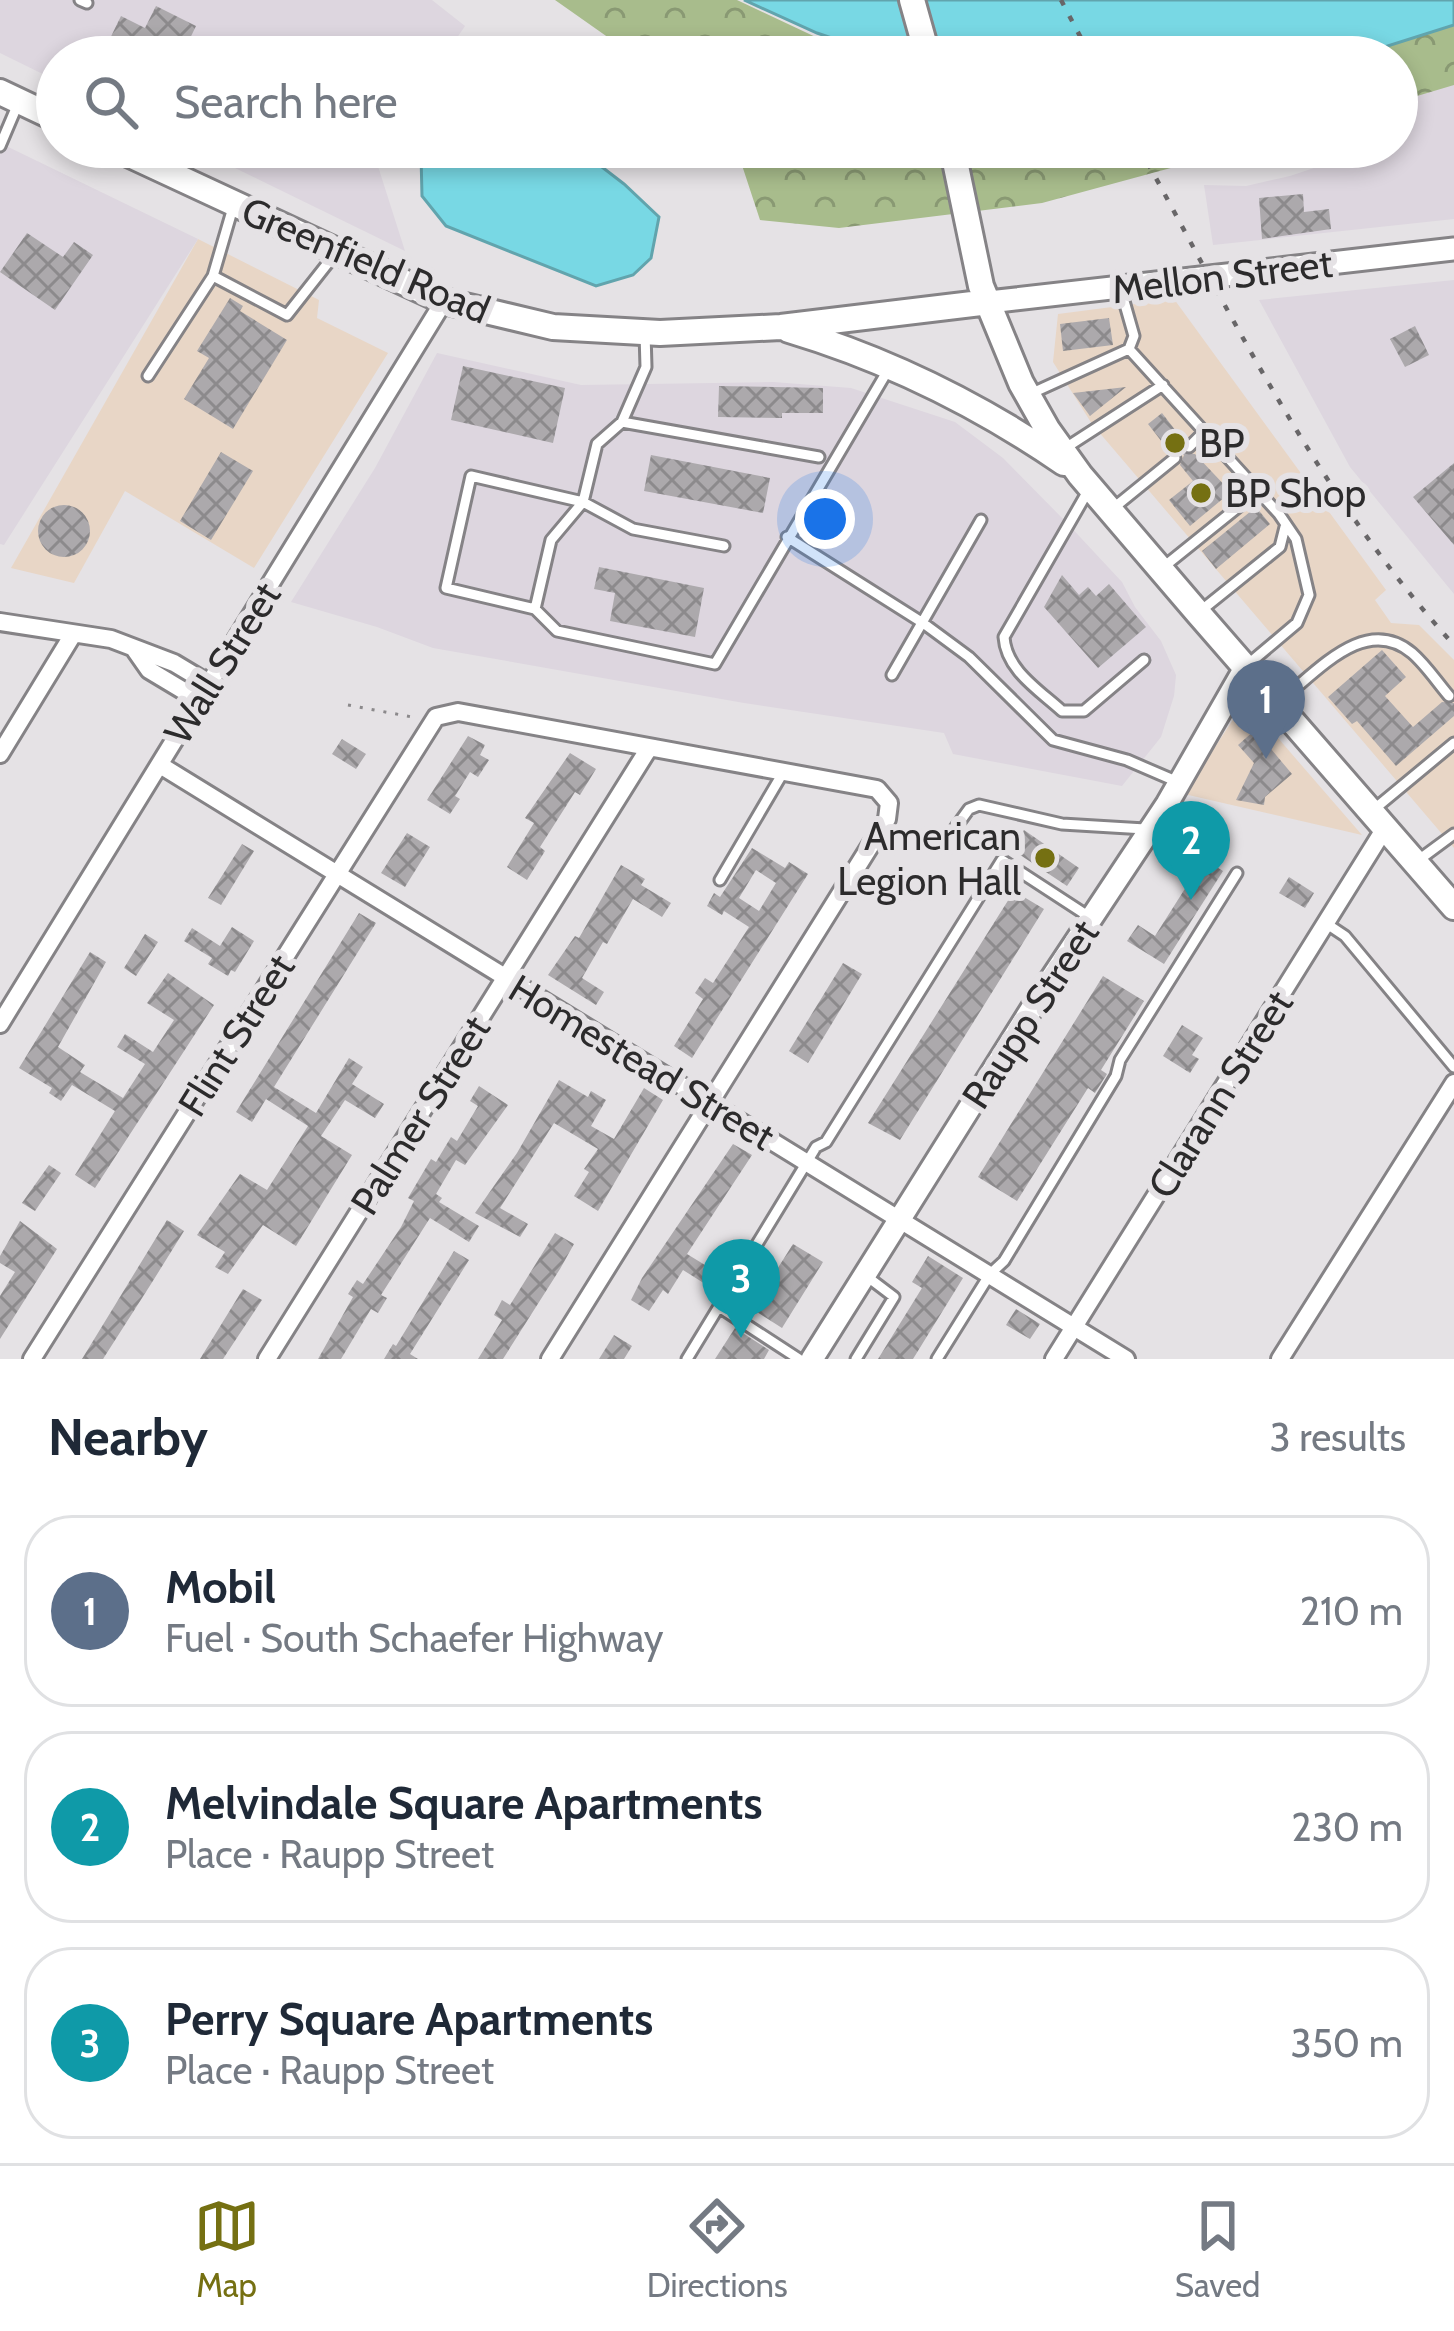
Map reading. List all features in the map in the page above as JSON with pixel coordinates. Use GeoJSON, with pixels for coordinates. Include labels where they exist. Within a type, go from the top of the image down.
{"type":"FeatureCollection","features":[{"type":"Feature","properties":{"kind":"main road"},"geometry":{"type":"LineString","coordinates":[[912,0],[922,36]]}},
{"type":"Feature","properties":{"kind":"main road","name":"Greenfield Road"},"geometry":{"type":"LineString","coordinates":[[157,168],[444,301],[554,327],[646,333],[781,327],[989,302]]}},
{"type":"Feature","properties":{"kind":"main road"},"geometry":{"type":"LineString","coordinates":[[956,168],[978,273],[1027,395],[1062,450],[1454,908]]}},
{"type":"Feature","properties":{"kind":"main road"},"geometry":{"type":"LineString","coordinates":[[781,327],[891,366],[993,416],[1086,481]]}},
{"type":"Feature","properties":{"kind":"street","name":"Mellon Street"},"geometry":{"type":"LineString","coordinates":[[989,302],[1454,249]]}},
{"type":"Feature","properties":{"kind":"street","name":"Wall Street"},"geometry":{"type":"LineString","coordinates":[[0,1024],[444,301]]}},
{"type":"Feature","properties":{"kind":"street"},"geometry":{"type":"LineString","coordinates":[[0,622],[112,639],[174,663],[204,692]]}},
{"type":"Feature","properties":{"kind":"street"},"geometry":{"type":"LineString","coordinates":[[0,754],[72,636]]}},
{"type":"Feature","properties":{"kind":"street","name":"Raupp Street"},"geometry":{"type":"LineString","coordinates":[[812,1359],[1180,782],[1245,668]]}},
{"type":"Feature","properties":{"kind":"street","name":"Flint Street"},"geometry":{"type":"LineString","coordinates":[[32,1359],[430,724],[442,714],[458,712],[649,748]]}},
{"type":"Feature","properties":{"kind":"street"},"geometry":{"type":"LineString","coordinates":[[0,718],[20,722]]}},
{"type":"Feature","properties":{"kind":"street"},"geometry":{"type":"LineString","coordinates":[[550,1359],[887,819],[889,803],[878,789],[649,748]]}},
{"type":"Feature","properties":{"kind":"street","name":"Palmer Street"},"geometry":{"type":"LineString","coordinates":[[267,1359],[649,748]]}},
{"type":"Feature","properties":{"kind":"street","name":"Homestead Street"},"geometry":{"type":"LineString","coordinates":[[160,765],[1126,1359]]}},
{"type":"Feature","properties":{"kind":"street","name":"Clarann Street"},"geometry":{"type":"LineString","coordinates":[[1054,1359],[1326,923],[1378,820]]}},
{"type":"Feature","properties":{"kind":"street"},"geometry":{"type":"LineString","coordinates":[[1280,1359],[1454,1083]]}},
{"type":"Feature","properties":{"kind":"lane"},"geometry":{"type":"LineString","coordinates":[[0,146],[9,96]]}},
{"type":"Feature","properties":{"kind":"lane"},"geometry":{"type":"LineString","coordinates":[[148,376],[213,276],[234,205]]}},
{"type":"Feature","properties":{"kind":"lane"},"geometry":{"type":"LineString","coordinates":[[213,276],[286,315],[337,252]]}},
{"type":"Feature","properties":{"kind":"lane"},"geometry":{"type":"LineString","coordinates":[[1027,395],[1130,349],[1134,336],[1120,287]]}},
{"type":"Feature","properties":{"kind":"lane"},"geometry":{"type":"LineString","coordinates":[[536,609],[551,540],[583,502],[597,444],[622,422],[646,367],[646,333]]}},
{"type":"Feature","properties":{"kind":"lane"},"geometry":{"type":"LineString","coordinates":[[1130,349],[1296,539],[1309,595],[1306,609],[1245,668]]}},
{"type":"Feature","properties":{"kind":"lane"},"geometry":{"type":"LineString","coordinates":[[724,546],[633,529],[583,502],[471,476],[446,588],[536,609],[557,631],[715,664],[891,366]]}},
{"type":"Feature","properties":{"kind":"lane"},"geometry":{"type":"LineString","coordinates":[[1062,450],[1163,385]]}},
{"type":"Feature","properties":{"kind":"lane"},"geometry":{"type":"LineString","coordinates":[[622,422],[819,457]]}},
{"type":"Feature","properties":{"kind":"lane"},"geometry":{"type":"LineString","coordinates":[[1189,447],[1205,431]]}},
{"type":"Feature","properties":{"kind":"lane"},"geometry":{"type":"LineString","coordinates":[[1111,510],[1175,458]]}},
{"type":"Feature","properties":{"kind":"lane"},"geometry":{"type":"LineString","coordinates":[[1086,481],[1004,637],[1005,648],[1010,662],[1062,710],[1084,711],[1144,660]]}},
{"type":"Feature","properties":{"kind":"lane"},"geometry":{"type":"LineString","coordinates":[[1161,569],[1258,491]]}},
{"type":"Feature","properties":{"kind":"lane"},"geometry":{"type":"LineString","coordinates":[[892,675],[981,520]]}},
{"type":"Feature","properties":{"kind":"lane"},"geometry":{"type":"LineString","coordinates":[[1198,613],[1280,547],[1285,527]]}},
{"type":"Feature","properties":{"kind":"lane"},"geometry":{"type":"LineString","coordinates":[[787,537],[969,657],[1053,740],[1127,760],[1180,782]]}},
{"type":"Feature","properties":{"kind":"lane"},"geometry":{"type":"LineString","coordinates":[[1277,703],[1344,651],[1366,638],[1382,637],[1411,652],[1449,696]]}},
{"type":"Feature","properties":{"kind":"lane"},"geometry":{"type":"LineString","coordinates":[[1378,820],[1454,742]]}},
{"type":"Feature","properties":{"kind":"lane"},"geometry":{"type":"LineString","coordinates":[[720,880],[784,772]]}},
{"type":"Feature","properties":{"kind":"lane"},"geometry":{"type":"LineString","coordinates":[[953,831],[969,809],[979,805],[1062,824],[1150,829]]}},
{"type":"Feature","properties":{"kind":"lane"},"geometry":{"type":"LineString","coordinates":[[1415,863],[1454,834]]}},
{"type":"Feature","properties":{"kind":"lane"},"geometry":{"type":"LineString","coordinates":[[687,1359],[816,1147],[826,1142],[1002,860],[1091,918]]}},
{"type":"Feature","properties":{"kind":"lane"},"geometry":{"type":"LineString","coordinates":[[938,1359],[1004,1261],[1116,1076],[1120,1060],[1237,873]]}},
{"type":"Feature","properties":{"kind":"lane"},"geometry":{"type":"LineString","coordinates":[[1326,923],[1346,936],[1454,1067]]}},
{"type":"Feature","properties":{"kind":"lane"},"geometry":{"type":"LineString","coordinates":[[856,1359],[894,1297],[865,1275]]}},
{"type":"Feature","properties":{"kind":"lane"},"geometry":{"type":"LineString","coordinates":[[718,1307],[799,1359]]}},
{"type":"Feature","properties":{"kind":"path"},"geometry":{"type":"LineString","coordinates":[[348,705],[412,717]]}},
{"type":"Feature","properties":{"kind":"shaded area"},"geometry":{"type":"Polygon","coordinates":[[[0,0],[432,0],[465,26],[458,36],[36,36],[36,71],[0,53],[0,0]]]}},
{"type":"Feature","properties":{"kind":"shaded area"},"geometry":{"type":"Polygon","coordinates":[[[1454,80],[1454,219],[1213,245],[1204,185],[1246,186],[1314,168],[1418,168],[1418,90],[1454,80]]]}},
{"type":"Feature","properties":{"kind":"shaded area"},"geometry":{"type":"Polygon","coordinates":[[[0,143],[36,160],[36,168],[52,168],[198,239],[4,545],[0,544],[0,143]]]}},
{"type":"Feature","properties":{"kind":"shaded area"},"geometry":{"type":"Polygon","coordinates":[[[235,168],[379,168],[405,251],[235,168]]]}},
{"type":"Feature","properties":{"kind":"shaded area"},"geometry":{"type":"Polygon","coordinates":[[[198,239],[319,300],[317,318],[388,353],[254,568],[125,491],[74,583],[11,568],[198,239]]]}},
{"type":"Feature","properties":{"kind":"shaded area"},"geometry":{"type":"Polygon","coordinates":[[[1454,280],[1454,594],[1350,467],[1259,300],[1454,280]]]}},
{"type":"Feature","properties":{"kind":"shaded area"},"geometry":{"type":"Polygon","coordinates":[[[1174,299],[1386,590],[1375,600],[1391,623],[1419,625],[1454,660],[1454,848],[1092,424],[1053,362],[1058,314],[1174,299]]]}},
{"type":"Feature","properties":{"kind":"shaded area"},"geometry":{"type":"Polygon","coordinates":[[[437,353],[581,385],[773,382],[851,388],[955,422],[1003,458],[1067,523],[1122,582],[1161,641],[1176,675],[1161,737],[1122,786],[953,754],[944,733],[433,648],[291,602],[375,468],[437,353]]]}},
{"type":"Feature","properties":{"kind":"shaded area"},"geometry":{"type":"Polygon","coordinates":[[[1242,706],[1258,715],[1362,835],[1184,794],[1242,706]]]}},
{"type":"Feature","properties":{"kind":"green space"},"geometry":{"type":"Polygon","coordinates":[[[555,0],[737,0],[814,36],[606,36],[555,0]]]}},
{"type":"Feature","properties":{"kind":"green space"},"geometry":{"type":"Polygon","coordinates":[[[1454,25],[1454,85],[1418,96],[1418,36],[1454,25]]]}},
{"type":"Feature","properties":{"kind":"green space"},"geometry":{"type":"Polygon","coordinates":[[[743,168],[1171,168],[1042,203],[839,228],[760,220],[743,168]]]}},
{"type":"Feature","properties":{"kind":"water"},"geometry":{"type":"Polygon","coordinates":[[[744,0],[1454,0],[1454,25],[1418,36],[817,33],[744,0]]]}},
{"type":"Feature","properties":{"kind":"water"},"geometry":{"type":"Polygon","coordinates":[[[421,168],[603,168],[659,217],[651,258],[633,275],[596,286],[446,226],[422,196],[421,168]]]}},
{"type":"Feature","properties":{"kind":"building"},"geometry":{"type":"Polygon","coordinates":[[[156,6],[196,26],[191,36],[111,36],[121,16],[145,28],[156,6]]]}},
{"type":"Feature","properties":{"kind":"building"},"geometry":{"type":"Polygon","coordinates":[[[1303,194],[1304,212],[1329,209],[1331,229],[1262,239],[1259,198],[1303,194]]]}},
{"type":"Feature","properties":{"kind":"building"},"geometry":{"type":"Polygon","coordinates":[[[27,233],[63,257],[74,242],[93,255],[55,310],[0,272],[27,233]]]}},
{"type":"Feature","properties":{"kind":"building"},"geometry":{"type":"Polygon","coordinates":[[[230,298],[243,306],[240,311],[287,340],[233,429],[184,399],[209,358],[197,351],[230,298]]]}},
{"type":"Feature","properties":{"kind":"building"},"geometry":{"type":"Polygon","coordinates":[[[1109,318],[1113,345],[1063,351],[1060,324],[1109,318]]]}},
{"type":"Feature","properties":{"kind":"building"},"geometry":{"type":"Polygon","coordinates":[[[1415,326],[1429,355],[1405,367],[1390,339],[1415,326]]]}},
{"type":"Feature","properties":{"kind":"building"},"geometry":{"type":"Polygon","coordinates":[[[463,366],[565,388],[553,443],[451,420],[463,366]]]}},
{"type":"Feature","properties":{"kind":"building"},"geometry":{"type":"Polygon","coordinates":[[[719,386],[823,388],[823,413],[718,417],[719,386]]]}},
{"type":"Feature","properties":{"kind":"building"},"geometry":{"type":"Polygon","coordinates":[[[1126,387],[1090,416],[1073,393],[1126,387]]]}},
{"type":"Feature","properties":{"kind":"building"},"geometry":{"type":"Polygon","coordinates":[[[1162,413],[1183,440],[1182,452],[1195,454],[1231,492],[1190,526],[1169,500],[1193,481],[1180,465],[1184,455],[1177,449],[1169,451],[1148,424],[1162,413]]]}},
{"type":"Feature","properties":{"kind":"building"},"geometry":{"type":"Polygon","coordinates":[[[221,452],[253,471],[211,540],[180,521],[221,452]]]}},
{"type":"Feature","properties":{"kind":"building"},"geometry":{"type":"Polygon","coordinates":[[[651,455],[770,478],[763,513],[644,491],[651,455]]]}},
{"type":"Feature","properties":{"kind":"building"},"geometry":{"type":"Polygon","coordinates":[[[1454,463],[1454,545],[1413,497],[1454,463]]]}},
{"type":"Feature","properties":{"kind":"building"},"geometry":{"type":"Polygon","coordinates":[[[64,505],[82,513],[90,531],[82,549],[64,557],[46,549],[38,531],[46,513],[64,505]]]}},
{"type":"Feature","properties":{"kind":"building"},"geometry":{"type":"Polygon","coordinates":[[[1256,507],[1270,524],[1216,569],[1202,551],[1256,507]]]}},
{"type":"Feature","properties":{"kind":"building"},"geometry":{"type":"Polygon","coordinates":[[[599,567],[704,588],[695,637],[610,621],[615,593],[594,589],[599,567]]]}},
{"type":"Feature","properties":{"kind":"building"},"geometry":{"type":"Polygon","coordinates":[[[1062,575],[1079,595],[1088,587],[1096,596],[1109,584],[1146,627],[1098,668],[1044,607],[1062,575]]]}},
{"type":"Feature","properties":{"kind":"building"},"geometry":{"type":"Polygon","coordinates":[[[1382,650],[1406,677],[1385,696],[1413,727],[1442,702],[1454,703],[1454,716],[1396,766],[1357,721],[1352,724],[1328,697],[1382,650]]]}},
{"type":"Feature","properties":{"kind":"building"},"geometry":{"type":"Polygon","coordinates":[[[1255,730],[1292,774],[1265,797],[1264,805],[1236,800],[1254,763],[1238,745],[1255,730]]]}},
{"type":"Feature","properties":{"kind":"building"},"geometry":{"type":"Polygon","coordinates":[[[468,736],[485,745],[480,755],[489,760],[478,777],[470,772],[450,814],[427,800],[468,736]]]}},
{"type":"Feature","properties":{"kind":"building"},"geometry":{"type":"Polygon","coordinates":[[[342,739],[366,754],[356,769],[332,754],[342,739]]]}},
{"type":"Feature","properties":{"kind":"building"},"geometry":{"type":"Polygon","coordinates":[[[570,753],[596,769],[580,795],[575,792],[540,847],[545,851],[527,880],[507,867],[534,823],[525,818],[570,753]]]}},
{"type":"Feature","properties":{"kind":"building","name":"American Legion Hall"},"geometry":{"type":"Polygon","coordinates":[[[1024,830],[1079,868],[1067,886],[1011,849],[1024,830]]]}},
{"type":"Feature","properties":{"kind":"building"},"geometry":{"type":"Polygon","coordinates":[[[407,833],[430,847],[405,887],[381,873],[407,833]]]}},
{"type":"Feature","properties":{"kind":"building"},"geometry":{"type":"Polygon","coordinates":[[[242,844],[254,851],[221,905],[208,898],[242,844]]]}},
{"type":"Feature","properties":{"kind":"building"},"geometry":{"type":"Polygon","coordinates":[[[1185,847],[1223,871],[1164,964],[1127,941],[1138,925],[1155,936],[1193,876],[1174,864],[1185,847]]]}},
{"type":"Feature","properties":{"kind":"building"},"geometry":{"type":"Polygon","coordinates":[[[752,848],[785,868],[789,862],[808,874],[692,1058],[674,1046],[703,999],[695,993],[705,978],[713,983],[749,927],[707,906],[714,893],[720,897],[752,848]],[[756,870],[739,898],[759,911],[776,883],[756,870]]]}},
{"type":"Feature","properties":{"kind":"building"},"geometry":{"type":"Polygon","coordinates":[[[621,865],[645,879],[641,885],[671,903],[662,917],[633,899],[582,978],[604,992],[596,1005],[548,975],[575,936],[579,938],[621,865]]]}},
{"type":"Feature","properties":{"kind":"building"},"geometry":{"type":"Polygon","coordinates":[[[1289,877],[1314,893],[1305,908],[1279,893],[1289,877]]]}},
{"type":"Feature","properties":{"kind":"building"},"geometry":{"type":"Polygon","coordinates":[[[1014,891],[1044,909],[900,1140],[868,1123],[1014,891]]]}},
{"type":"Feature","properties":{"kind":"building"},"geometry":{"type":"Polygon","coordinates":[[[359,913],[376,923],[274,1087],[316,1113],[349,1058],[363,1067],[352,1084],[384,1104],[375,1118],[345,1100],[321,1136],[352,1155],[296,1246],[263,1225],[228,1274],[215,1267],[225,1252],[197,1235],[240,1174],[267,1190],[308,1126],[266,1099],[252,1122],[236,1112],[359,913]]]}},
{"type":"Feature","properties":{"kind":"building"},"geometry":{"type":"Polygon","coordinates":[[[232,927],[254,941],[228,976],[208,964],[212,958],[184,941],[192,928],[220,946],[232,927]]]}},
{"type":"Feature","properties":{"kind":"building"},"geometry":{"type":"Polygon","coordinates":[[[145,934],[158,942],[136,976],[124,968],[145,934]]]}},
{"type":"Feature","properties":{"kind":"building"},"geometry":{"type":"Polygon","coordinates":[[[90,952],[106,962],[58,1047],[85,1065],[80,1072],[123,1098],[145,1064],[117,1047],[125,1034],[153,1052],[174,1020],[147,1003],[168,973],[214,1005],[95,1188],[75,1175],[115,1111],[72,1085],[61,1101],[49,1093],[52,1088],[19,1068],[90,952]]]}},
{"type":"Feature","properties":{"kind":"building"},"geometry":{"type":"Polygon","coordinates":[[[843,963],[862,974],[808,1063],[789,1051],[843,963]]]}},
{"type":"Feature","properties":{"kind":"building"},"geometry":{"type":"Polygon","coordinates":[[[1103,976],[1144,1001],[1101,1070],[1107,1074],[1095,1093],[1088,1088],[1017,1201],[978,1177],[1103,976]]]}},
{"type":"Feature","properties":{"kind":"building"},"geometry":{"type":"Polygon","coordinates":[[[1182,1025],[1203,1038],[1192,1055],[1199,1059],[1190,1073],[1163,1056],[1182,1025]]]}},
{"type":"Feature","properties":{"kind":"building"},"geometry":{"type":"Polygon","coordinates":[[[559,1080],[588,1097],[591,1091],[606,1100],[591,1126],[614,1139],[644,1088],[663,1100],[598,1211],[574,1196],[598,1149],[554,1123],[500,1208],[528,1224],[520,1237],[475,1213],[559,1080]]]}},
{"type":"Feature","properties":{"kind":"building"},"geometry":{"type":"Polygon","coordinates":[[[479,1086],[508,1105],[465,1165],[456,1160],[436,1194],[442,1198],[439,1202],[479,1226],[469,1242],[430,1218],[381,1295],[387,1298],[378,1313],[371,1309],[341,1359],[318,1359],[353,1297],[348,1294],[357,1280],[363,1284],[401,1227],[414,1201],[408,1198],[431,1159],[436,1162],[451,1137],[457,1141],[478,1106],[470,1101],[479,1086]]]}},
{"type":"Feature","properties":{"kind":"building"},"geometry":{"type":"Polygon","coordinates":[[[733,1144],[752,1155],[687,1254],[718,1273],[710,1287],[683,1270],[668,1294],[663,1290],[649,1311],[631,1300],[642,1278],[733,1144]]]}},
{"type":"Feature","properties":{"kind":"building"},"geometry":{"type":"Polygon","coordinates":[[[49,1165],[61,1173],[35,1211],[22,1203],[49,1165]]]}},
{"type":"Feature","properties":{"kind":"building"},"geometry":{"type":"Polygon","coordinates":[[[167,1220],[184,1231],[103,1359],[82,1359],[167,1220]]]}},
{"type":"Feature","properties":{"kind":"building"},"geometry":{"type":"Polygon","coordinates":[[[20,1221],[57,1249],[0,1339],[0,1296],[15,1272],[0,1263],[0,1256],[20,1221]]]}},
{"type":"Feature","properties":{"kind":"building"},"geometry":{"type":"Polygon","coordinates":[[[555,1233],[574,1244],[560,1269],[503,1359],[478,1359],[502,1320],[494,1315],[502,1300],[510,1305],[555,1233]]]}},
{"type":"Feature","properties":{"kind":"building"},"geometry":{"type":"Polygon","coordinates":[[[793,1244],[823,1262],[782,1328],[752,1309],[793,1244]]]}},
{"type":"Feature","properties":{"kind":"building"},"geometry":{"type":"Polygon","coordinates":[[[454,1251],[469,1260],[410,1354],[418,1359],[384,1359],[396,1346],[454,1251]]]}},
{"type":"Feature","properties":{"kind":"building"},"geometry":{"type":"Polygon","coordinates":[[[928,1256],[963,1278],[913,1359],[878,1359],[922,1288],[912,1282],[928,1256]]]}},
{"type":"Feature","properties":{"kind":"building"},"geometry":{"type":"Polygon","coordinates":[[[243,1289],[262,1300],[223,1359],[200,1359],[243,1289]]]}},
{"type":"Feature","properties":{"kind":"building"},"geometry":{"type":"Polygon","coordinates":[[[1016,1309],[1040,1324],[1030,1339],[1006,1325],[1016,1309]]]}},
{"type":"Feature","properties":{"kind":"building"},"geometry":{"type":"Polygon","coordinates":[[[735,1328],[769,1350],[764,1359],[715,1359],[735,1328]]]}},
{"type":"Feature","properties":{"kind":"building"},"geometry":{"type":"Polygon","coordinates":[[[614,1335],[632,1346],[624,1359],[599,1359],[614,1335]]]}},
{"type":"Feature","properties":{"kind":"railway"},"geometry":{"type":"LineString","coordinates":[[1061,0],[1080,36]]}},
{"type":"Feature","properties":{"kind":"railway"},"geometry":{"type":"LineString","coordinates":[[1150,168],[1320,468],[1362,530],[1454,645]]}},
{"type":"Feature","properties":{"kind":"place","name":"BP"},"geometry":{"type":"Point","coordinates":[1175,443]}},
{"type":"Feature","properties":{"kind":"place","name":"BP Shop"},"geometry":{"type":"Point","coordinates":[1201,493]}},
{"type":"Feature","properties":{"kind":"place","name":"Mobil"},"geometry":{"type":"Point","coordinates":[1266,759]}},
{"type":"Feature","properties":{"kind":"place","name":"American Legion Hall"},"geometry":{"type":"Point","coordinates":[1045,858]}},
{"type":"Feature","properties":{"kind":"place","name":"Melvindale Square Apartments"},"geometry":{"type":"Point","coordinates":[1191,900]}},
{"type":"Feature","properties":{"kind":"place","name":"Perry Square Apartments"},"geometry":{"type":"Point","coordinates":[741,1338]}}]}
